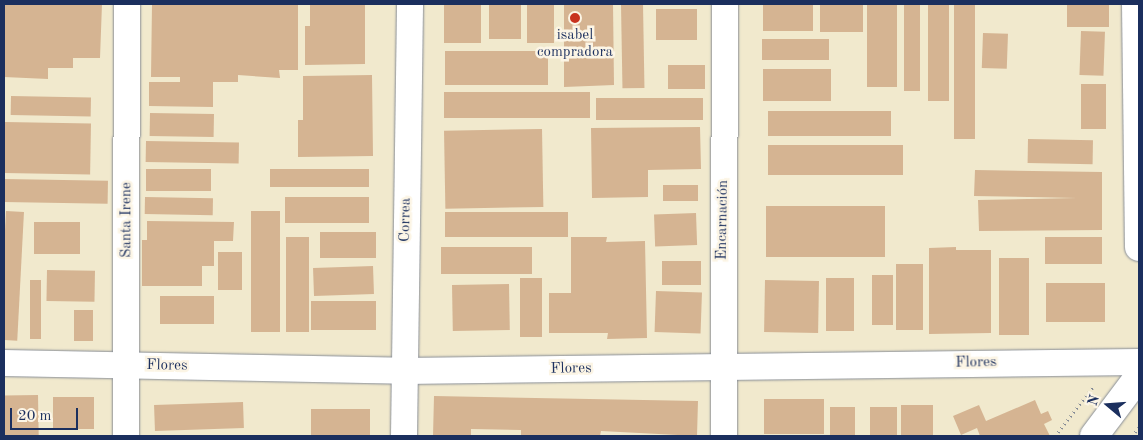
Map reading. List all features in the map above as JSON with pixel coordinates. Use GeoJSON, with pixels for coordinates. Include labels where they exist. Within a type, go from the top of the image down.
{"type":"FeatureCollection","features":[{"type":"Feature","properties":{"kind":"street","name":"Santa Irene"},"geometry":{"type":"LineString","coordinates":[[126,436],[127,4]]}},
{"type":"Feature","properties":{"kind":"street","name":"Correa"},"geometry":{"type":"LineString","coordinates":[[404,436],[410,4]]}},
{"type":"Feature","properties":{"kind":"street","name":"Encarnación"},"geometry":{"type":"LineString","coordinates":[[724,436],[722,367],[725,4]]}},
{"type":"Feature","properties":{"kind":"street"},"geometry":{"type":"LineString","coordinates":[[1136,4],[1139,247]]}},
{"type":"Feature","properties":{"kind":"street","name":"Flores"},"geometry":{"type":"LineString","coordinates":[[4,362],[404,371],[1139,362]]}},
{"type":"Feature","properties":{"kind":"street"},"geometry":{"type":"LineString","coordinates":[[1094,436],[1139,376]]}},
{"type":"Feature","properties":{"kind":"path"},"geometry":{"type":"LineString","coordinates":[[1055,436],[1113,361]]}},
{"type":"Feature","properties":{"kind":"path"},"geometry":{"type":"LineString","coordinates":[[1132,436],[1139,427]]}},
{"type":"Feature","properties":{"kind":"building"},"geometry":{"type":"Polygon","coordinates":[[[5,4],[102,4],[100,58],[73,58],[73,68],[48,68],[48,79],[4,77],[5,4]]]}},
{"type":"Feature","properties":{"kind":"building"},"geometry":{"type":"Polygon","coordinates":[[[152,4],[298,4],[298,70],[279,70],[280,78],[238,75],[238,82],[213,82],[213,107],[149,106],[149,82],[180,82],[180,77],[151,77],[152,4]]]}},
{"type":"Feature","properties":{"kind":"building"},"geometry":{"type":"Polygon","coordinates":[[[310,4],[365,4],[365,64],[305,65],[305,26],[310,26],[310,4]]]}},
{"type":"Feature","properties":{"kind":"building"},"geometry":{"type":"Polygon","coordinates":[[[489,4],[521,4],[521,39],[489,39],[489,4]]]}},
{"type":"Feature","properties":{"kind":"building"},"geometry":{"type":"Polygon","coordinates":[[[527,4],[554,4],[554,43],[527,43],[527,4]]]}},
{"type":"Feature","properties":{"kind":"building"},"geometry":{"type":"Polygon","coordinates":[[[613,4],[614,85],[564,87],[564,5],[613,4]]]}},
{"type":"Feature","properties":{"kind":"building"},"geometry":{"type":"Polygon","coordinates":[[[621,4],[643,4],[644,88],[622,88],[621,4]]]}},
{"type":"Feature","properties":{"kind":"building"},"geometry":{"type":"Polygon","coordinates":[[[763,4],[813,4],[813,31],[763,31],[763,4]]]}},
{"type":"Feature","properties":{"kind":"building"},"geometry":{"type":"Polygon","coordinates":[[[820,4],[863,4],[863,32],[820,32],[820,4]]]}},
{"type":"Feature","properties":{"kind":"building"},"geometry":{"type":"Polygon","coordinates":[[[867,4],[897,4],[897,87],[867,87],[867,4]]]}},
{"type":"Feature","properties":{"kind":"building"},"geometry":{"type":"Polygon","coordinates":[[[904,4],[920,4],[920,91],[904,91],[904,4]]]}},
{"type":"Feature","properties":{"kind":"building"},"geometry":{"type":"Polygon","coordinates":[[[928,4],[949,4],[949,101],[928,101],[928,4]]]}},
{"type":"Feature","properties":{"kind":"building"},"geometry":{"type":"Polygon","coordinates":[[[954,4],[975,4],[975,139],[954,139],[954,4]]]}},
{"type":"Feature","properties":{"kind":"building"},"geometry":{"type":"Polygon","coordinates":[[[1067,4],[1109,4],[1109,27],[1067,27],[1067,4]]]}},
{"type":"Feature","properties":{"kind":"building"},"geometry":{"type":"Polygon","coordinates":[[[444,5],[481,5],[481,43],[444,43],[444,5]]]}},
{"type":"Feature","properties":{"kind":"building"},"geometry":{"type":"Polygon","coordinates":[[[656,9],[697,9],[697,40],[656,40],[656,9]]]}},
{"type":"Feature","properties":{"kind":"building"},"geometry":{"type":"Polygon","coordinates":[[[1081,31],[1105,32],[1103,76],[1079,75],[1081,31]]]}},
{"type":"Feature","properties":{"kind":"building"},"geometry":{"type":"Polygon","coordinates":[[[983,33],[1008,34],[1007,69],[982,68],[983,33]]]}},
{"type":"Feature","properties":{"kind":"building"},"geometry":{"type":"Polygon","coordinates":[[[762,39],[829,39],[829,60],[762,60],[762,39]]]}},
{"type":"Feature","properties":{"kind":"building"},"geometry":{"type":"Polygon","coordinates":[[[445,51],[548,51],[548,85],[445,85],[445,51]]]}},
{"type":"Feature","properties":{"kind":"building"},"geometry":{"type":"Polygon","coordinates":[[[668,65],[705,65],[705,89],[668,89],[668,65]]]}},
{"type":"Feature","properties":{"kind":"building"},"geometry":{"type":"Polygon","coordinates":[[[763,69],[831,69],[831,101],[763,101],[763,69]]]}},
{"type":"Feature","properties":{"kind":"building"},"geometry":{"type":"Polygon","coordinates":[[[372,75],[373,156],[298,157],[298,120],[303,120],[303,76],[372,75]]]}},
{"type":"Feature","properties":{"kind":"building"},"geometry":{"type":"Polygon","coordinates":[[[1081,84],[1106,84],[1106,129],[1081,129],[1081,84]]]}},
{"type":"Feature","properties":{"kind":"building"},"geometry":{"type":"Polygon","coordinates":[[[444,92],[590,92],[590,118],[444,118],[444,92]]]}},
{"type":"Feature","properties":{"kind":"building"},"geometry":{"type":"Polygon","coordinates":[[[11,96],[91,97],[91,116],[11,115],[11,96]]]}},
{"type":"Feature","properties":{"kind":"building"},"geometry":{"type":"Polygon","coordinates":[[[596,98],[703,98],[703,120],[596,120],[596,98]]]}},
{"type":"Feature","properties":{"kind":"building"},"geometry":{"type":"Polygon","coordinates":[[[768,111],[891,111],[891,136],[768,136],[768,111]]]}},
{"type":"Feature","properties":{"kind":"building"},"geometry":{"type":"Polygon","coordinates":[[[150,113],[214,114],[214,137],[150,136],[150,113]]]}},
{"type":"Feature","properties":{"kind":"building"},"geometry":{"type":"Polygon","coordinates":[[[5,122],[91,124],[90,174],[4,173],[5,122]]]}},
{"type":"Feature","properties":{"kind":"building"},"geometry":{"type":"Polygon","coordinates":[[[700,127],[701,169],[648,170],[648,197],[592,198],[591,128],[700,127]]]}},
{"type":"Feature","properties":{"kind":"building"},"geometry":{"type":"Polygon","coordinates":[[[542,129],[543,207],[445,209],[444,131],[542,129]]]}},
{"type":"Feature","properties":{"kind":"building"},"geometry":{"type":"Polygon","coordinates":[[[1028,139],[1093,140],[1093,164],[1028,163],[1028,139]]]}},
{"type":"Feature","properties":{"kind":"building"},"geometry":{"type":"Polygon","coordinates":[[[146,141],[239,143],[239,164],[146,162],[146,141]]]}},
{"type":"Feature","properties":{"kind":"building"},"geometry":{"type":"Polygon","coordinates":[[[768,145],[903,145],[903,175],[768,175],[768,145]]]}},
{"type":"Feature","properties":{"kind":"building"},"geometry":{"type":"Polygon","coordinates":[[[146,169],[211,169],[211,191],[146,191],[146,169]]]}},
{"type":"Feature","properties":{"kind":"building"},"geometry":{"type":"Polygon","coordinates":[[[270,169],[369,169],[369,187],[270,187],[270,169]]]}},
{"type":"Feature","properties":{"kind":"building"},"geometry":{"type":"Polygon","coordinates":[[[975,170],[1102,172],[1102,230],[979,231],[978,200],[1077,198],[974,196],[975,170]]]}},
{"type":"Feature","properties":{"kind":"building"},"geometry":{"type":"Polygon","coordinates":[[[4,179],[108,181],[108,204],[4,202],[4,179]]]}},
{"type":"Feature","properties":{"kind":"building"},"geometry":{"type":"Polygon","coordinates":[[[663,185],[698,185],[698,201],[663,201],[663,185]]]}},
{"type":"Feature","properties":{"kind":"building"},"geometry":{"type":"Polygon","coordinates":[[[145,197],[213,198],[213,215],[145,214],[145,197]]]}},
{"type":"Feature","properties":{"kind":"building"},"geometry":{"type":"Polygon","coordinates":[[[285,197],[369,197],[369,223],[285,223],[285,197]]]}},
{"type":"Feature","properties":{"kind":"building"},"geometry":{"type":"Polygon","coordinates":[[[766,206],[885,206],[885,257],[766,257],[766,206]]]}},
{"type":"Feature","properties":{"kind":"building"},"geometry":{"type":"Polygon","coordinates":[[[6,211],[24,212],[17,341],[4,340],[6,211]]]}},
{"type":"Feature","properties":{"kind":"building"},"geometry":{"type":"Polygon","coordinates":[[[251,211],[280,211],[280,332],[251,332],[251,211]]]}},
{"type":"Feature","properties":{"kind":"building"},"geometry":{"type":"Polygon","coordinates":[[[445,212],[568,212],[568,237],[445,237],[445,212]]]}},
{"type":"Feature","properties":{"kind":"building"},"geometry":{"type":"Polygon","coordinates":[[[696,213],[697,245],[655,246],[654,214],[696,213]]]}},
{"type":"Feature","properties":{"kind":"building"},"geometry":{"type":"Polygon","coordinates":[[[147,221],[234,222],[233,241],[214,241],[214,266],[202,266],[202,286],[142,286],[142,240],[147,240],[147,221]]]}},
{"type":"Feature","properties":{"kind":"building"},"geometry":{"type":"Polygon","coordinates":[[[34,222],[80,222],[80,254],[34,254],[34,222]]]}},
{"type":"Feature","properties":{"kind":"building"},"geometry":{"type":"Polygon","coordinates":[[[320,232],[376,232],[376,258],[320,258],[320,232]]]}},
{"type":"Feature","properties":{"kind":"building"},"geometry":{"type":"Polygon","coordinates":[[[286,237],[309,237],[309,332],[286,332],[286,237]]]}},
{"type":"Feature","properties":{"kind":"building"},"geometry":{"type":"Polygon","coordinates":[[[571,237],[607,237],[606,242],[645,241],[647,338],[607,339],[608,333],[549,333],[549,293],[571,293],[571,237]]]}},
{"type":"Feature","properties":{"kind":"building"},"geometry":{"type":"Polygon","coordinates":[[[1045,237],[1102,237],[1102,264],[1045,264],[1045,237]]]}},
{"type":"Feature","properties":{"kind":"building"},"geometry":{"type":"Polygon","coordinates":[[[441,247],[532,247],[532,274],[441,274],[441,247]]]}},
{"type":"Feature","properties":{"kind":"building"},"geometry":{"type":"Polygon","coordinates":[[[956,247],[956,250],[991,250],[991,333],[929,334],[929,248],[956,247]]]}},
{"type":"Feature","properties":{"kind":"building"},"geometry":{"type":"Polygon","coordinates":[[[218,252],[242,252],[242,290],[218,290],[218,252]]]}},
{"type":"Feature","properties":{"kind":"building"},"geometry":{"type":"Polygon","coordinates":[[[999,258],[1029,258],[1029,335],[999,335],[999,258]]]}},
{"type":"Feature","properties":{"kind":"building"},"geometry":{"type":"Polygon","coordinates":[[[662,261],[701,261],[701,285],[662,285],[662,261]]]}},
{"type":"Feature","properties":{"kind":"building"},"geometry":{"type":"Polygon","coordinates":[[[896,264],[923,264],[923,330],[896,330],[896,264]]]}},
{"type":"Feature","properties":{"kind":"building"},"geometry":{"type":"Polygon","coordinates":[[[373,266],[374,294],[314,296],[313,268],[373,266]]]}},
{"type":"Feature","properties":{"kind":"building"},"geometry":{"type":"Polygon","coordinates":[[[47,270],[95,271],[94,302],[46,301],[47,270]]]}},
{"type":"Feature","properties":{"kind":"building"},"geometry":{"type":"Polygon","coordinates":[[[872,275],[893,275],[893,325],[872,325],[872,275]]]}},
{"type":"Feature","properties":{"kind":"building"},"geometry":{"type":"Polygon","coordinates":[[[520,278],[542,278],[542,337],[520,337],[520,278]]]}},
{"type":"Feature","properties":{"kind":"building"},"geometry":{"type":"Polygon","coordinates":[[[826,278],[854,278],[854,331],[826,331],[826,278]]]}},
{"type":"Feature","properties":{"kind":"building"},"geometry":{"type":"Polygon","coordinates":[[[30,280],[41,280],[41,339],[30,339],[30,280]]]}},
{"type":"Feature","properties":{"kind":"building"},"geometry":{"type":"Polygon","coordinates":[[[765,280],[819,281],[818,333],[764,332],[765,280]]]}},
{"type":"Feature","properties":{"kind":"building"},"geometry":{"type":"Polygon","coordinates":[[[1046,283],[1105,283],[1105,322],[1046,322],[1046,283]]]}},
{"type":"Feature","properties":{"kind":"building"},"geometry":{"type":"Polygon","coordinates":[[[509,284],[510,330],[453,331],[452,285],[509,284]]]}},
{"type":"Feature","properties":{"kind":"building"},"geometry":{"type":"Polygon","coordinates":[[[656,291],[702,293],[701,334],[655,332],[656,291]]]}},
{"type":"Feature","properties":{"kind":"building"},"geometry":{"type":"Polygon","coordinates":[[[160,296],[214,296],[214,324],[160,324],[160,296]]]}},
{"type":"Feature","properties":{"kind":"building"},"geometry":{"type":"Polygon","coordinates":[[[311,301],[376,301],[376,330],[311,330],[311,301]]]}},
{"type":"Feature","properties":{"kind":"building"},"geometry":{"type":"Polygon","coordinates":[[[74,310],[93,310],[93,341],[74,341],[74,310]]]}},
{"type":"Feature","properties":{"kind":"building"},"geometry":{"type":"Polygon","coordinates":[[[38,395],[39,436],[5,436],[4,396],[38,395]]]}},
{"type":"Feature","properties":{"kind":"building"},"geometry":{"type":"Polygon","coordinates":[[[434,396],[698,401],[697,436],[601,431],[600,436],[521,436],[521,430],[471,429],[471,436],[433,436],[434,396]]]}},
{"type":"Feature","properties":{"kind":"building"},"geometry":{"type":"Polygon","coordinates":[[[53,397],[94,397],[94,429],[53,429],[53,397]]]}},
{"type":"Feature","properties":{"kind":"building"},"geometry":{"type":"Polygon","coordinates":[[[764,399],[824,399],[824,434],[764,434],[764,399]]]}},
{"type":"Feature","properties":{"kind":"building"},"geometry":{"type":"Polygon","coordinates":[[[1035,400],[1041,414],[1048,411],[1052,420],[1044,424],[1050,436],[980,436],[977,428],[961,435],[953,416],[979,405],[986,421],[1035,400]]]}},
{"type":"Feature","properties":{"kind":"building"},"geometry":{"type":"Polygon","coordinates":[[[243,402],[244,428],[155,431],[154,405],[243,402]]]}},
{"type":"Feature","properties":{"kind":"building"},"geometry":{"type":"Polygon","coordinates":[[[901,405],[933,405],[933,436],[901,436],[901,405]]]}},
{"type":"Feature","properties":{"kind":"building"},"geometry":{"type":"Polygon","coordinates":[[[830,407],[855,407],[855,436],[830,436],[830,407]]]}},
{"type":"Feature","properties":{"kind":"building"},"geometry":{"type":"Polygon","coordinates":[[[870,407],[897,407],[897,436],[870,436],[870,407]]]}},
{"type":"Feature","properties":{"kind":"building"},"geometry":{"type":"Polygon","coordinates":[[[311,409],[370,409],[370,436],[311,436],[311,409]]]}},
{"type":"Feature","properties":{"kind":"place","name":"isabel compradora"},"geometry":{"type":"Point","coordinates":[575,18]}}]}
